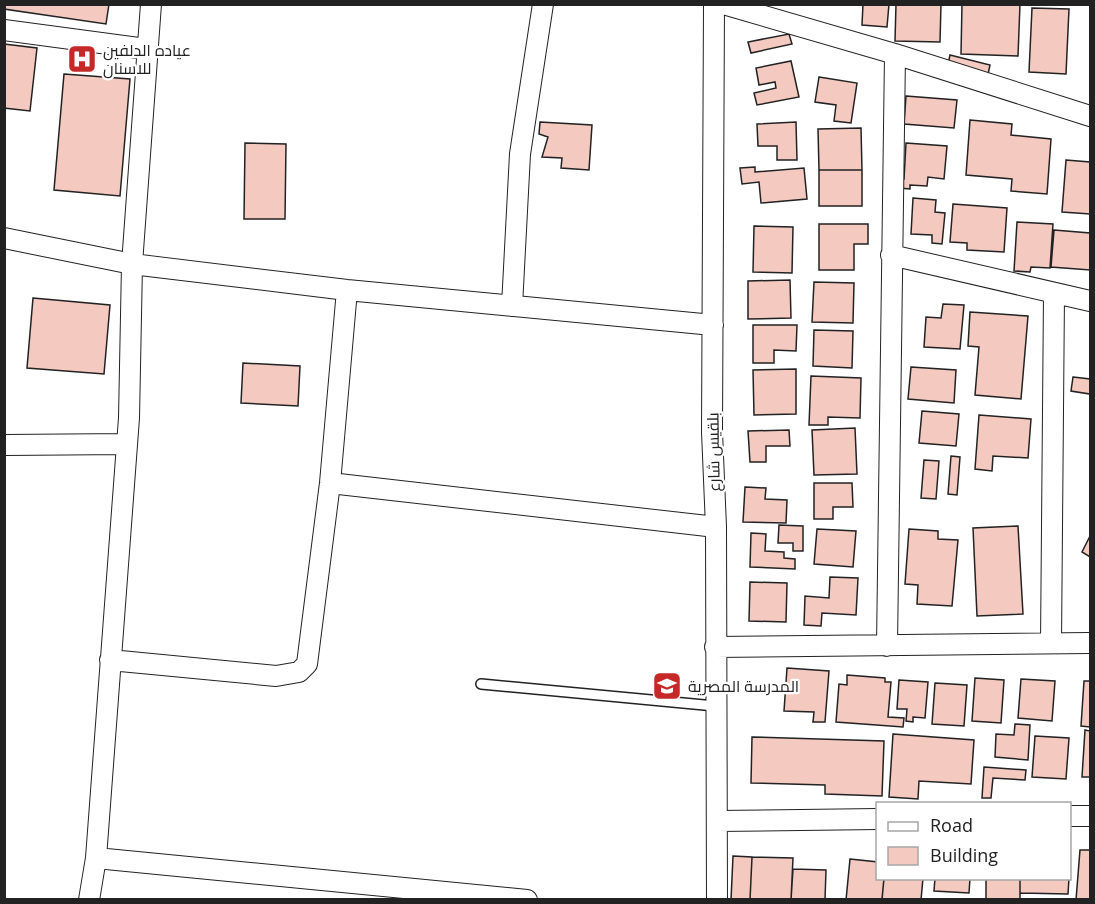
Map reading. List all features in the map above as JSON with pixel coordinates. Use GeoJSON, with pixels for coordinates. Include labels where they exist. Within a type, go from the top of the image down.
{"type":"FeatureCollection","features":[{"type":"Feature","properties":{"kind":"street"},"geometry":{"type":"LineString","coordinates":[[89,900],[96,858],[127,444],[132,264],[151,4]]}},
{"type":"Feature","properties":{"kind":"street"},"geometry":{"type":"LineString","coordinates":[[512,306],[520,154],[543,4]]}},
{"type":"Feature","properties":{"kind":"street","name":"بلقيس شارع"},"geometry":{"type":"LineString","coordinates":[[714,4],[712,432],[716,528],[717,900]]}},
{"type":"Feature","properties":{"kind":"street"},"geometry":{"type":"LineString","coordinates":[[723,4],[895,54],[1090,116]]}},
{"type":"Feature","properties":{"kind":"street"},"geometry":{"type":"LineString","coordinates":[[4,30],[146,49]]}},
{"type":"Feature","properties":{"kind":"street"},"geometry":{"type":"LineString","coordinates":[[887,646],[895,54]]}},
{"type":"Feature","properties":{"kind":"street"},"geometry":{"type":"LineString","coordinates":[[4,238],[132,264],[346,290],[713,325]]}},
{"type":"Feature","properties":{"kind":"street"},"geometry":{"type":"LineString","coordinates":[[891,255],[1090,301]]}},
{"type":"Feature","properties":{"kind":"street"},"geometry":{"type":"LineString","coordinates":[[110,660],[276,676],[299,672],[307,664],[330,483],[346,290]]}},
{"type":"Feature","properties":{"kind":"street"},"geometry":{"type":"LineString","coordinates":[[1051,643],[1054,294]]}},
{"type":"Feature","properties":{"kind":"street"},"geometry":{"type":"LineString","coordinates":[[4,445],[127,444]]}},
{"type":"Feature","properties":{"kind":"street"},"geometry":{"type":"LineString","coordinates":[[330,483],[716,528]]}},
{"type":"Feature","properties":{"kind":"street"},"geometry":{"type":"LineString","coordinates":[[715,647],[1090,643]]}},
{"type":"Feature","properties":{"kind":"street"},"geometry":{"type":"LineString","coordinates":[[1071,816],[1090,816]]}},
{"type":"Feature","properties":{"kind":"street"},"geometry":{"type":"LineString","coordinates":[[717,820],[876,819]]}},
{"type":"Feature","properties":{"kind":"street"},"geometry":{"type":"LineString","coordinates":[[96,858],[527,900]]}},
{"type":"Feature","properties":{"kind":"lane"},"geometry":{"type":"LineString","coordinates":[[480,684],[715,706]]}},
{"type":"Feature","properties":{"kind":"building"},"geometry":{"type":"Polygon","coordinates":[[[4,4],[109,4],[106,24],[4,9],[4,4]]]}},
{"type":"Feature","properties":{"kind":"building"},"geometry":{"type":"Polygon","coordinates":[[[863,4],[889,4],[887,27],[862,25],[863,4]]]}},
{"type":"Feature","properties":{"kind":"building"},"geometry":{"type":"Polygon","coordinates":[[[896,4],[941,4],[940,42],[895,41],[896,4]]]}},
{"type":"Feature","properties":{"kind":"building"},"geometry":{"type":"Polygon","coordinates":[[[962,4],[1020,4],[1018,56],[961,54],[962,4]]]}},
{"type":"Feature","properties":{"kind":"building"},"geometry":{"type":"Polygon","coordinates":[[[1032,8],[1069,9],[1066,74],[1029,72],[1032,8]]]}},
{"type":"Feature","properties":{"kind":"building"},"geometry":{"type":"Polygon","coordinates":[[[789,34],[792,44],[751,53],[748,42],[789,34]]]}},
{"type":"Feature","properties":{"kind":"building"},"geometry":{"type":"Polygon","coordinates":[[[4,44],[37,48],[30,111],[4,108],[4,44]]]}},
{"type":"Feature","properties":{"kind":"building"},"geometry":{"type":"Polygon","coordinates":[[[950,55],[990,65],[987,79],[947,69],[950,55]]]}},
{"type":"Feature","properties":{"kind":"building"},"geometry":{"type":"Polygon","coordinates":[[[791,61],[799,97],[757,105],[754,93],[776,88],[775,82],[759,85],[756,68],[791,61]]]}},
{"type":"Feature","properties":{"kind":"building"},"geometry":{"type":"Polygon","coordinates":[[[64,74],[130,79],[120,196],[54,190],[64,74]]]}},
{"type":"Feature","properties":{"kind":"building"},"geometry":{"type":"Polygon","coordinates":[[[819,77],[857,83],[851,123],[834,121],[836,105],[815,102],[819,77]]]}},
{"type":"Feature","properties":{"kind":"building"},"geometry":{"type":"Polygon","coordinates":[[[906,96],[957,100],[954,128],[904,124],[906,96]]]}},
{"type":"Feature","properties":{"kind":"building"},"geometry":{"type":"Polygon","coordinates":[[[970,120],[1012,124],[1011,135],[1051,139],[1047,194],[1011,191],[1012,179],[966,175],[970,120]]]}},
{"type":"Feature","properties":{"kind":"building"},"geometry":{"type":"Polygon","coordinates":[[[540,122],[592,125],[589,170],[561,168],[562,158],[542,157],[548,137],[539,134],[540,122]]]}},
{"type":"Feature","properties":{"kind":"building"},"geometry":{"type":"Polygon","coordinates":[[[796,122],[797,160],[777,160],[777,146],[758,146],[757,124],[796,122]]]}},
{"type":"Feature","properties":{"kind":"building"},"geometry":{"type":"Polygon","coordinates":[[[861,128],[862,170],[819,170],[818,129],[861,128]]]}},
{"type":"Feature","properties":{"kind":"building"},"geometry":{"type":"Polygon","coordinates":[[[245,143],[286,144],[285,219],[244,219],[245,143]]]}},
{"type":"Feature","properties":{"kind":"building"},"geometry":{"type":"Polygon","coordinates":[[[906,143],[947,146],[944,179],[928,177],[927,186],[910,185],[910,189],[899,188],[899,179],[904,179],[906,143]]]}},
{"type":"Feature","properties":{"kind":"building"},"geometry":{"type":"Polygon","coordinates":[[[1066,160],[1090,162],[1090,214],[1062,212],[1066,160]]]}},
{"type":"Feature","properties":{"kind":"building"},"geometry":{"type":"Polygon","coordinates":[[[755,167],[755,172],[804,168],[807,199],[761,203],[759,182],[742,184],[740,168],[755,167]]]}},
{"type":"Feature","properties":{"kind":"building"},"geometry":{"type":"Polygon","coordinates":[[[819,170],[862,170],[862,206],[819,206],[819,170]]]}},
{"type":"Feature","properties":{"kind":"building"},"geometry":{"type":"Polygon","coordinates":[[[913,198],[936,200],[935,212],[945,213],[942,244],[932,243],[932,235],[911,234],[913,198]]]}},
{"type":"Feature","properties":{"kind":"building"},"geometry":{"type":"Polygon","coordinates":[[[953,204],[1007,208],[1004,252],[967,250],[967,243],[950,242],[953,204]]]}},
{"type":"Feature","properties":{"kind":"building"},"geometry":{"type":"Polygon","coordinates":[[[1017,222],[1053,224],[1050,268],[1031,267],[1030,272],[1014,271],[1017,222]]]}},
{"type":"Feature","properties":{"kind":"building"},"geometry":{"type":"Polygon","coordinates":[[[819,224],[868,224],[868,244],[854,244],[854,270],[819,270],[819,224]]]}},
{"type":"Feature","properties":{"kind":"building"},"geometry":{"type":"Polygon","coordinates":[[[754,226],[793,227],[792,273],[753,272],[754,226]]]}},
{"type":"Feature","properties":{"kind":"building"},"geometry":{"type":"Polygon","coordinates":[[[1054,230],[1090,233],[1090,270],[1051,267],[1054,230]]]}},
{"type":"Feature","properties":{"kind":"building"},"geometry":{"type":"Polygon","coordinates":[[[790,280],[791,318],[748,319],[748,281],[790,280]]]}},
{"type":"Feature","properties":{"kind":"building"},"geometry":{"type":"Polygon","coordinates":[[[814,282],[854,283],[853,323],[812,322],[814,282]]]}},
{"type":"Feature","properties":{"kind":"building"},"geometry":{"type":"Polygon","coordinates":[[[33,298],[110,305],[104,374],[27,368],[33,298]]]}},
{"type":"Feature","properties":{"kind":"building"},"geometry":{"type":"Polygon","coordinates":[[[943,304],[964,305],[960,349],[924,347],[926,317],[941,318],[943,304]]]}},
{"type":"Feature","properties":{"kind":"building"},"geometry":{"type":"Polygon","coordinates":[[[970,312],[1028,316],[1021,399],[975,395],[979,347],[968,346],[970,312]]]}},
{"type":"Feature","properties":{"kind":"building"},"geometry":{"type":"Polygon","coordinates":[[[753,325],[797,325],[796,351],[774,350],[774,363],[753,363],[753,325]]]}},
{"type":"Feature","properties":{"kind":"building"},"geometry":{"type":"Polygon","coordinates":[[[814,330],[853,331],[852,368],[813,366],[814,330]]]}},
{"type":"Feature","properties":{"kind":"building"},"geometry":{"type":"Polygon","coordinates":[[[243,363],[300,366],[298,406],[241,403],[243,363]]]}},
{"type":"Feature","properties":{"kind":"building"},"geometry":{"type":"Polygon","coordinates":[[[911,367],[956,370],[954,403],[908,399],[911,367]]]}},
{"type":"Feature","properties":{"kind":"building"},"geometry":{"type":"Polygon","coordinates":[[[796,369],[796,414],[754,415],[753,370],[796,369]]]}},
{"type":"Feature","properties":{"kind":"building"},"geometry":{"type":"Polygon","coordinates":[[[811,376],[861,378],[860,418],[828,417],[828,425],[809,425],[811,376]]]}},
{"type":"Feature","properties":{"kind":"building"},"geometry":{"type":"Polygon","coordinates":[[[1073,377],[1090,379],[1090,394],[1071,391],[1073,377]]]}},
{"type":"Feature","properties":{"kind":"building"},"geometry":{"type":"Polygon","coordinates":[[[922,411],[959,414],[956,446],[919,443],[922,411]]]}},
{"type":"Feature","properties":{"kind":"building"},"geometry":{"type":"Polygon","coordinates":[[[979,415],[1031,419],[1028,458],[993,456],[992,471],[975,469],[979,415]]]}},
{"type":"Feature","properties":{"kind":"building"},"geometry":{"type":"Polygon","coordinates":[[[855,428],[857,474],[814,475],[812,430],[855,428]]]}},
{"type":"Feature","properties":{"kind":"building"},"geometry":{"type":"Polygon","coordinates":[[[789,430],[790,446],[766,446],[766,462],[750,462],[748,431],[789,430]]]}},
{"type":"Feature","properties":{"kind":"building"},"geometry":{"type":"Polygon","coordinates":[[[951,456],[960,457],[957,495],[948,494],[951,456]]]}},
{"type":"Feature","properties":{"kind":"building"},"geometry":{"type":"Polygon","coordinates":[[[924,460],[939,461],[936,499],[921,498],[924,460]]]}},
{"type":"Feature","properties":{"kind":"building"},"geometry":{"type":"Polygon","coordinates":[[[814,483],[852,483],[853,507],[833,507],[833,519],[814,519],[814,483]]]}},
{"type":"Feature","properties":{"kind":"building"},"geometry":{"type":"Polygon","coordinates":[[[745,487],[766,488],[765,499],[787,500],[786,523],[743,522],[745,487]]]}},
{"type":"Feature","properties":{"kind":"building"},"geometry":{"type":"Polygon","coordinates":[[[779,525],[803,526],[803,551],[793,551],[793,543],[778,543],[779,525]]]}},
{"type":"Feature","properties":{"kind":"building"},"geometry":{"type":"Polygon","coordinates":[[[1018,526],[1023,614],[977,616],[973,528],[1018,526]]]}},
{"type":"Feature","properties":{"kind":"building"},"geometry":{"type":"Polygon","coordinates":[[[817,529],[856,531],[853,567],[814,564],[817,529]]]}},
{"type":"Feature","properties":{"kind":"building"},"geometry":{"type":"Polygon","coordinates":[[[909,529],[938,531],[938,539],[958,540],[952,606],[917,604],[918,585],[905,584],[909,529]]]}},
{"type":"Feature","properties":{"kind":"building"},"geometry":{"type":"Polygon","coordinates":[[[751,533],[766,534],[765,551],[784,552],[784,558],[795,559],[795,569],[750,567],[751,533]]]}},
{"type":"Feature","properties":{"kind":"building"},"geometry":{"type":"Polygon","coordinates":[[[1090,536],[1090,557],[1082,552],[1090,536]]]}},
{"type":"Feature","properties":{"kind":"building"},"geometry":{"type":"Polygon","coordinates":[[[830,577],[858,578],[856,615],[822,613],[821,626],[804,625],[805,596],[829,598],[830,577]]]}},
{"type":"Feature","properties":{"kind":"building"},"geometry":{"type":"Polygon","coordinates":[[[750,582],[787,583],[786,622],[749,621],[750,582]]]}},
{"type":"Feature","properties":{"kind":"building"},"geometry":{"type":"Polygon","coordinates":[[[787,668],[829,671],[825,722],[813,722],[814,712],[784,711],[787,668]]]}},
{"type":"Feature","properties":{"kind":"building"},"geometry":{"type":"Polygon","coordinates":[[[847,675],[885,678],[885,682],[891,682],[888,717],[904,718],[903,727],[836,722],[839,684],[847,685],[847,675]]]}},
{"type":"Feature","properties":{"kind":"building"},"geometry":{"type":"Polygon","coordinates":[[[975,678],[1004,680],[1001,723],[972,721],[975,678]]]}},
{"type":"Feature","properties":{"kind":"building"},"geometry":{"type":"Polygon","coordinates":[[[1021,679],[1055,681],[1052,721],[1018,718],[1021,679]]]}},
{"type":"Feature","properties":{"kind":"building"},"geometry":{"type":"Polygon","coordinates":[[[899,680],[928,682],[925,718],[913,717],[913,722],[906,721],[907,709],[897,709],[899,680]]]}},
{"type":"Feature","properties":{"kind":"building"},"geometry":{"type":"Polygon","coordinates":[[[1084,681],[1090,681],[1090,727],[1081,726],[1084,681]]]}},
{"type":"Feature","properties":{"kind":"building"},"geometry":{"type":"Polygon","coordinates":[[[935,683],[967,685],[964,726],[932,724],[935,683]]]}},
{"type":"Feature","properties":{"kind":"building"},"geometry":{"type":"Polygon","coordinates":[[[1015,724],[1030,725],[1028,760],[995,757],[996,734],[1014,735],[1015,724]]]}},
{"type":"Feature","properties":{"kind":"building"},"geometry":{"type":"Polygon","coordinates":[[[1085,730],[1090,731],[1090,777],[1082,777],[1085,730]]]}},
{"type":"Feature","properties":{"kind":"building"},"geometry":{"type":"Polygon","coordinates":[[[893,734],[974,740],[971,784],[919,781],[918,799],[889,797],[893,734]]]}},
{"type":"Feature","properties":{"kind":"building"},"geometry":{"type":"Polygon","coordinates":[[[1035,736],[1069,738],[1066,779],[1032,777],[1035,736]]]}},
{"type":"Feature","properties":{"kind":"building"},"geometry":{"type":"Polygon","coordinates":[[[752,737],[884,741],[882,796],[825,794],[825,785],[751,783],[752,737]]]}},
{"type":"Feature","properties":{"kind":"building"},"geometry":{"type":"Polygon","coordinates":[[[984,767],[1026,770],[1025,780],[993,778],[991,798],[982,798],[984,767]]]}},
{"type":"Feature","properties":{"kind":"building"},"geometry":{"type":"Polygon","coordinates":[[[1080,850],[1090,850],[1090,900],[1076,900],[1080,850]]]}},
{"type":"Feature","properties":{"kind":"building"},"geometry":{"type":"Polygon","coordinates":[[[733,856],[752,857],[750,900],[731,900],[733,856]]]}},
{"type":"Feature","properties":{"kind":"building"},"geometry":{"type":"Polygon","coordinates":[[[752,857],[793,858],[791,900],[750,900],[752,857]]]}},
{"type":"Feature","properties":{"kind":"building"},"geometry":{"type":"Polygon","coordinates":[[[850,859],[876,862],[876,880],[884,880],[882,900],[846,900],[850,859]]]}},
{"type":"Feature","properties":{"kind":"building"},"geometry":{"type":"Polygon","coordinates":[[[793,869],[826,870],[825,900],[791,900],[793,869]]]}},
{"type":"Feature","properties":{"kind":"building"},"geometry":{"type":"Polygon","coordinates":[[[884,880],[923,880],[921,900],[882,899],[884,880]]]}},
{"type":"Feature","properties":{"kind":"building"},"geometry":{"type":"Polygon","coordinates":[[[935,880],[970,880],[969,893],[934,891],[935,880]]]}},
{"type":"Feature","properties":{"kind":"building"},"geometry":{"type":"Polygon","coordinates":[[[986,880],[1020,880],[1020,900],[986,900],[986,880]]]}},
{"type":"Feature","properties":{"kind":"building"},"geometry":{"type":"Polygon","coordinates":[[[1020,880],[1069,880],[1068,894],[1020,893],[1020,880]]]}},
{"type":"Feature","properties":{"kind":"place","name":"عياده الدلفين للاسنان"},"geometry":{"type":"Point","coordinates":[82,59]}},
{"type":"Feature","properties":{"kind":"place","name":"المدرسة المصرية"},"geometry":{"type":"Point","coordinates":[667,686]}}]}
